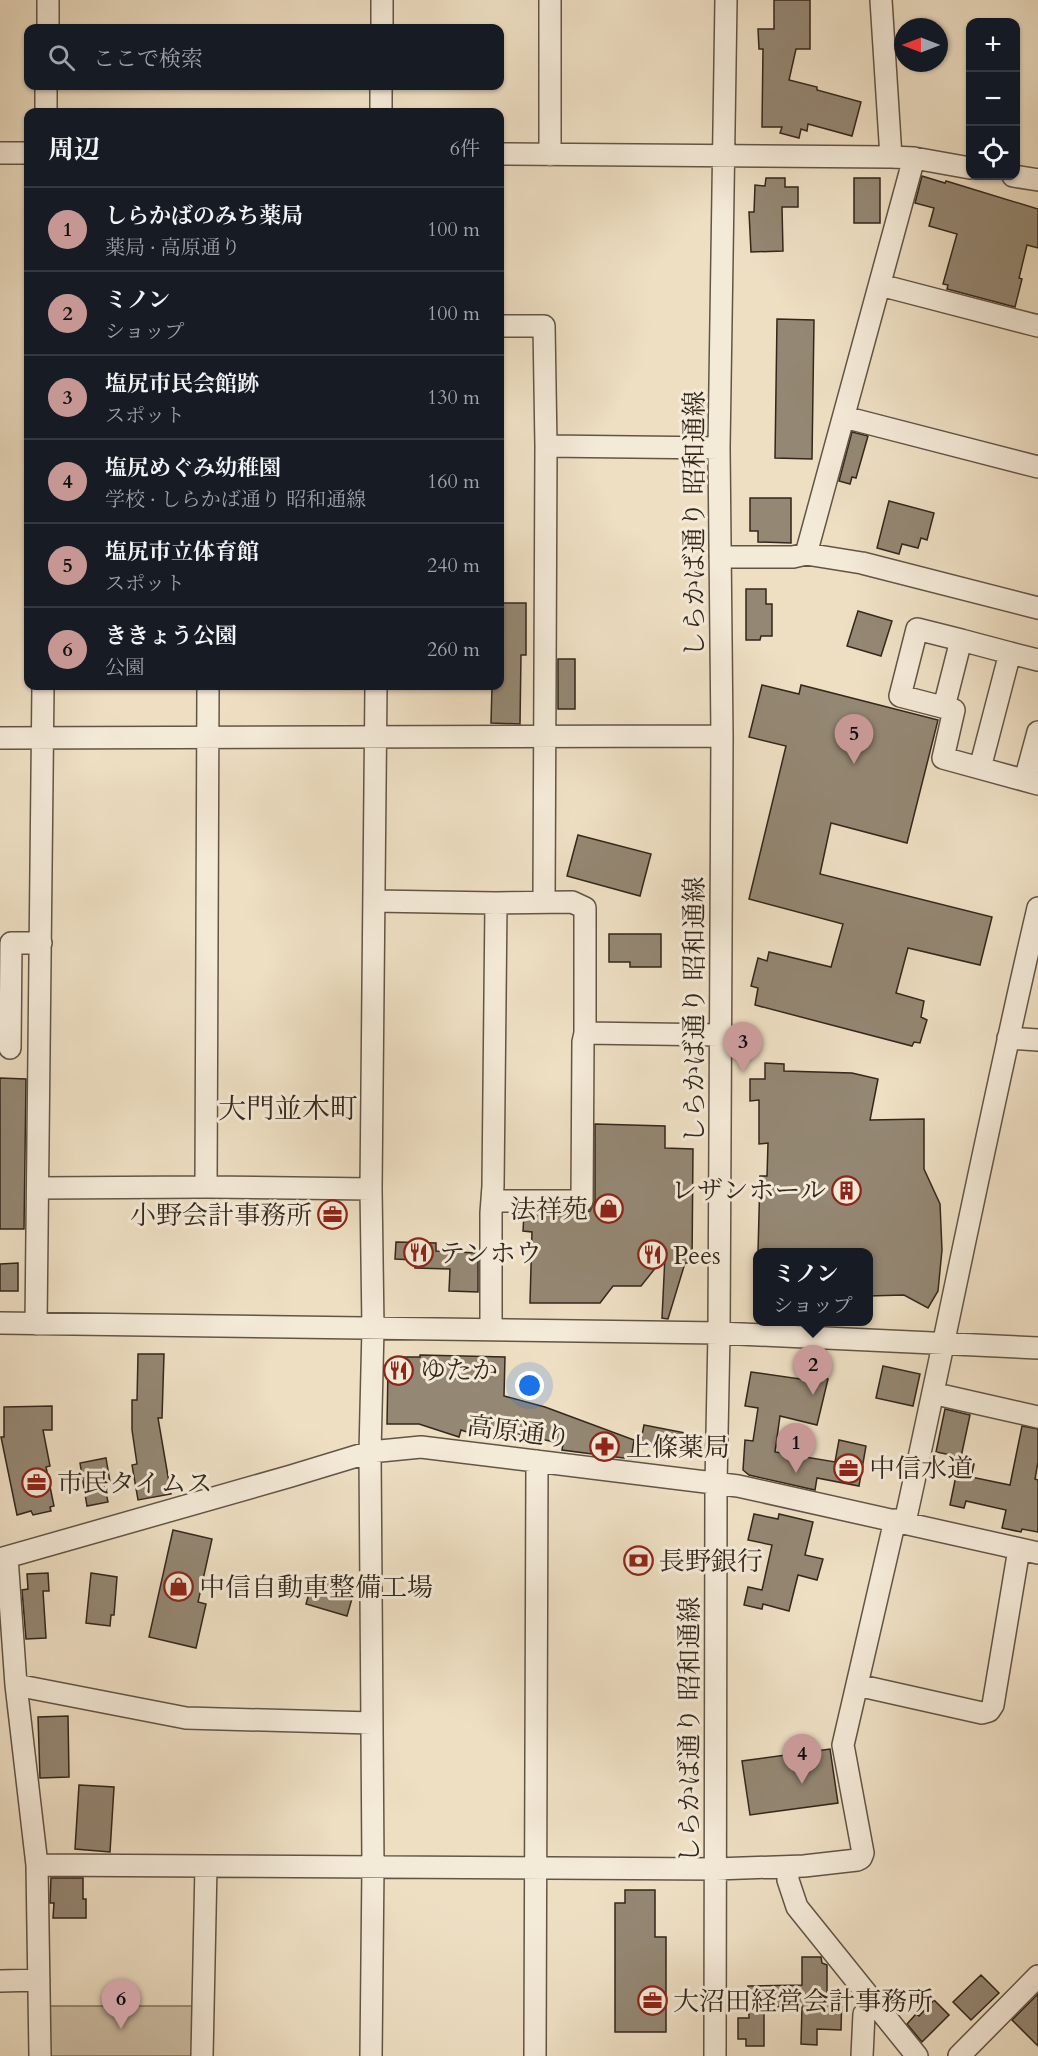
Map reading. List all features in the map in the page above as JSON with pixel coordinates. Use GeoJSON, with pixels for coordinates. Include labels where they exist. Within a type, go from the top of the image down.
{"type":"FeatureCollection","features":[{"type":"Feature","properties":{"kind":"street"},"geometry":{"type":"LineString","coordinates":[[48,0],[48,24]]}},
{"type":"Feature","properties":{"kind":"street"},"geometry":{"type":"LineString","coordinates":[[382,0],[382,24]]}},
{"type":"Feature","properties":{"kind":"street"},"geometry":{"type":"LineString","coordinates":[[550,0],[550,155]]}},
{"type":"Feature","properties":{"kind":"street","name":"しらかば通り 昭和通線"},"geometry":{"type":"LineString","coordinates":[[715,2056],[716,1484],[722,736],[719,448],[726,0]]}},
{"type":"Feature","properties":{"kind":"street"},"geometry":{"type":"LineString","coordinates":[[881,0],[891,157]]}},
{"type":"Feature","properties":{"kind":"street"},"geometry":{"type":"LineString","coordinates":[[46,90],[46,108]]}},
{"type":"Feature","properties":{"kind":"street"},"geometry":{"type":"LineString","coordinates":[[381,90],[381,108]]}},
{"type":"Feature","properties":{"kind":"street"},"geometry":{"type":"LineString","coordinates":[[0,153],[24,153]]}},
{"type":"Feature","properties":{"kind":"street"},"geometry":{"type":"LineString","coordinates":[[504,154],[891,157],[914,158],[966,167]]}},
{"type":"Feature","properties":{"kind":"street"},"geometry":{"type":"LineString","coordinates":[[806,554],[914,158]]}},
{"type":"Feature","properties":{"kind":"street"},"geometry":{"type":"LineString","coordinates":[[1020,177],[1038,180]]}},
{"type":"Feature","properties":{"kind":"street"},"geometry":{"type":"LineString","coordinates":[[880,285],[1038,326]]}},
{"type":"Feature","properties":{"kind":"street"},"geometry":{"type":"LineString","coordinates":[[504,326],[544,326],[546,446],[544,902]]}},
{"type":"Feature","properties":{"kind":"street"},"geometry":{"type":"LineString","coordinates":[[844,417],[1038,467]]}},
{"type":"Feature","properties":{"kind":"street"},"geometry":{"type":"LineString","coordinates":[[546,446],[719,448]]}},
{"type":"Feature","properties":{"kind":"street"},"geometry":{"type":"LineString","coordinates":[[720,557],[793,557],[806,554],[862,563],[1038,608]]}},
{"type":"Feature","properties":{"kind":"street"},"geometry":{"type":"LineString","coordinates":[[1038,660],[917,630],[900,696],[954,710],[943,758],[1031,782],[1038,732]]}},
{"type":"Feature","properties":{"kind":"street"},"geometry":{"type":"LineString","coordinates":[[944,707],[961,640]]}},
{"type":"Feature","properties":{"kind":"street"},"geometry":{"type":"LineString","coordinates":[[980,768],[1010,652]]}},
{"type":"Feature","properties":{"kind":"street"},"geometry":{"type":"LineString","coordinates":[[36,1324],[43,690]]}},
{"type":"Feature","properties":{"kind":"street"},"geometry":{"type":"LineString","coordinates":[[206,1187],[207,690]]}},
{"type":"Feature","properties":{"kind":"street"},"geometry":{"type":"LineString","coordinates":[[370,2056],[373,1866],[371,1189],[376,690]]}},
{"type":"Feature","properties":{"kind":"street"},"geometry":{"type":"LineString","coordinates":[[0,738],[722,736]]}},
{"type":"Feature","properties":{"kind":"street"},"geometry":{"type":"LineString","coordinates":[[374,901],[572,902],[585,908],[582,1201],[492,1201]]}},
{"type":"Feature","properties":{"kind":"street"},"geometry":{"type":"LineString","coordinates":[[491,1329],[496,903]]}},
{"type":"Feature","properties":{"kind":"street"},"geometry":{"type":"LineString","coordinates":[[37,1865],[716,1869],[788,1867],[861,1858],[863,1852],[843,1745],[945,1343],[1008,1038],[1038,908]]}},
{"type":"Feature","properties":{"kind":"street"},"geometry":{"type":"LineString","coordinates":[[40,1048],[5,1048],[5,1005],[11,943],[41,943]]}},
{"type":"Feature","properties":{"kind":"street"},"geometry":{"type":"LineString","coordinates":[[585,1033],[720,1035]]}},
{"type":"Feature","properties":{"kind":"street"},"geometry":{"type":"LineString","coordinates":[[1008,1038],[1038,1040]]}},
{"type":"Feature","properties":{"kind":"street"},"geometry":{"type":"LineString","coordinates":[[39,1188],[371,1189]]}},
{"type":"Feature","properties":{"kind":"street"},"geometry":{"type":"LineString","coordinates":[[0,1323],[719,1333],[1038,1348]]}},
{"type":"Feature","properties":{"kind":"street"},"geometry":{"type":"LineString","coordinates":[[945,1396],[1038,1417]]}},
{"type":"Feature","properties":{"kind":"street","name":"高原通り"},"geometry":{"type":"LineString","coordinates":[[3,1558],[370,1452],[421,1447],[738,1486],[1028,1551]]}},
{"type":"Feature","properties":{"kind":"street"},"geometry":{"type":"LineString","coordinates":[[535,2056],[537,1461]]}},
{"type":"Feature","properties":{"kind":"street"},"geometry":{"type":"LineString","coordinates":[[857,1685],[982,1713],[989,1711],[993,1705],[1028,1551]]}},
{"type":"Feature","properties":{"kind":"street"},"geometry":{"type":"LineString","coordinates":[[3,1558],[37,1865],[40,2056]]}},
{"type":"Feature","properties":{"kind":"street"},"geometry":{"type":"LineString","coordinates":[[16,1685],[186,1718],[372,1723]]}},
{"type":"Feature","properties":{"kind":"street"},"geometry":{"type":"LineString","coordinates":[[202,2056],[206,1866]]}},
{"type":"Feature","properties":{"kind":"street"},"geometry":{"type":"LineString","coordinates":[[788,1867],[788,1880],[797,1907],[917,2056]]}},
{"type":"Feature","properties":{"kind":"street"},"geometry":{"type":"LineString","coordinates":[[959,2056],[1038,1976]]}},
{"type":"Feature","properties":{"kind":"street"},"geometry":{"type":"LineString","coordinates":[[0,1981],[39,1980]]}},
{"type":"Feature","properties":{"kind":"street"},"geometry":{"type":"LineString","coordinates":[[862,2056],[864,2014],[874,2004]]}},
{"type":"Feature","properties":{"kind":"shaded area"},"geometry":{"type":"Polygon","coordinates":[[[48,2006],[194,2006],[194,2056],[49,2056],[48,2006]]]}},
{"type":"Feature","properties":{"kind":"building"},"geometry":{"type":"Polygon","coordinates":[[[774,0],[810,0],[810,49],[796,49],[789,80],[861,102],[852,136],[808,124],[807,131],[801,129],[799,138],[780,133],[782,127],[762,127],[763,49],[759,49],[758,29],[774,29],[774,0]]]}},
{"type":"Feature","properties":{"kind":"building"},"geometry":{"type":"Polygon","coordinates":[[[922,176],[1038,209],[1038,248],[1027,245],[1015,307],[947,289],[948,285],[943,284],[957,234],[929,226],[934,208],[915,203],[922,176]]]}},
{"type":"Feature","properties":{"kind":"building"},"geometry":{"type":"Polygon","coordinates":[[[766,178],[785,178],[785,187],[798,187],[798,207],[782,207],[783,251],[751,252],[749,212],[754,212],[755,185],[765,186],[766,178]]]}},
{"type":"Feature","properties":{"kind":"building"},"geometry":{"type":"Polygon","coordinates":[[[854,178],[880,178],[880,223],[854,223],[854,178]]]}},
{"type":"Feature","properties":{"kind":"building"},"geometry":{"type":"Polygon","coordinates":[[[777,319],[814,320],[812,459],[775,458],[777,319]]]}},
{"type":"Feature","properties":{"kind":"building"},"geometry":{"type":"Polygon","coordinates":[[[852,432],[868,436],[856,478],[852,477],[850,484],[839,481],[852,432]]]}},
{"type":"Feature","properties":{"kind":"building"},"geometry":{"type":"Polygon","coordinates":[[[750,498],[791,498],[791,543],[758,542],[758,531],[750,531],[750,498]]]}},
{"type":"Feature","properties":{"kind":"building"},"geometry":{"type":"Polygon","coordinates":[[[889,501],[934,513],[927,540],[921,538],[918,548],[902,544],[899,554],[877,548],[889,501]]]}},
{"type":"Feature","properties":{"kind":"building"},"geometry":{"type":"Polygon","coordinates":[[[746,589],[766,589],[766,604],[772,604],[772,636],[761,636],[760,640],[746,640],[746,589]]]}},
{"type":"Feature","properties":{"kind":"building"},"geometry":{"type":"Polygon","coordinates":[[[504,603],[526,603],[526,655],[521,655],[520,724],[491,723],[492,690],[504,690],[504,603]]]}},
{"type":"Feature","properties":{"kind":"building"},"geometry":{"type":"Polygon","coordinates":[[[858,611],[892,621],[881,656],[847,646],[858,611]]]}},
{"type":"Feature","properties":{"kind":"building"},"geometry":{"type":"Polygon","coordinates":[[[558,659],[575,659],[575,709],[558,709],[558,659]]]}},
{"type":"Feature","properties":{"kind":"building"},"geometry":{"type":"Polygon","coordinates":[[[762,685],[799,694],[801,685],[938,720],[907,843],[831,823],[820,874],[992,917],[980,965],[908,948],[896,993],[924,1001],[921,1017],[927,1020],[920,1043],[914,1042],[912,1046],[755,1005],[758,988],[751,986],[758,958],[767,961],[769,952],[831,967],[843,924],[749,899],[786,746],[749,737],[762,685]]]}},
{"type":"Feature","properties":{"kind":"building"},"geometry":{"type":"Polygon","coordinates":[[[578,835],[651,854],[640,896],[567,876],[578,835]]]}},
{"type":"Feature","properties":{"kind":"building"},"geometry":{"type":"Polygon","coordinates":[[[609,934],[661,934],[661,967],[630,967],[630,962],[609,962],[609,934]]]}},
{"type":"Feature","properties":{"kind":"building","name":"レザンホール"},"geometry":{"type":"Polygon","coordinates":[[[765,1063],[784,1064],[784,1071],[852,1073],[878,1079],[870,1120],[924,1119],[924,1169],[940,1204],[942,1250],[938,1291],[928,1308],[904,1295],[873,1296],[873,1248],[758,1248],[760,1176],[767,1176],[768,1143],[759,1144],[759,1100],[750,1101],[750,1079],[765,1079],[765,1063]]]}},
{"type":"Feature","properties":{"kind":"building"},"geometry":{"type":"Polygon","coordinates":[[[0,1078],[26,1079],[24,1229],[0,1229],[0,1078]]]}},
{"type":"Feature","properties":{"kind":"building"},"geometry":{"type":"Polygon","coordinates":[[[595,1124],[665,1126],[665,1148],[693,1149],[692,1263],[685,1263],[668,1319],[662,1318],[665,1256],[641,1286],[613,1286],[600,1303],[530,1303],[532,1232],[523,1231],[524,1214],[582,1214],[590,1211],[595,1201],[595,1124]]]}},
{"type":"Feature","properties":{"kind":"building"},"geometry":{"type":"Polygon","coordinates":[[[396,1242],[436,1243],[436,1251],[478,1253],[478,1292],[449,1291],[450,1269],[415,1268],[415,1260],[395,1259],[396,1242]]]}},
{"type":"Feature","properties":{"kind":"building"},"geometry":{"type":"Polygon","coordinates":[[[18,1263],[18,1291],[0,1291],[0,1264],[18,1263]]]}},
{"type":"Feature","properties":{"kind":"building"},"geometry":{"type":"Polygon","coordinates":[[[138,1354],[164,1354],[162,1418],[158,1418],[171,1494],[138,1500],[132,1465],[137,1464],[132,1430],[132,1400],[137,1400],[138,1354]]]}},
{"type":"Feature","properties":{"kind":"building"},"geometry":{"type":"Polygon","coordinates":[[[420,1355],[505,1357],[504,1396],[545,1407],[634,1440],[631,1459],[562,1450],[563,1444],[488,1427],[485,1438],[461,1430],[459,1437],[419,1424],[387,1424],[388,1368],[395,1357],[420,1357],[420,1355]]]}},
{"type":"Feature","properties":{"kind":"building"},"geometry":{"type":"Polygon","coordinates":[[[883,1366],[920,1374],[913,1406],[876,1398],[883,1366]]]}},
{"type":"Feature","properties":{"kind":"building"},"geometry":{"type":"Polygon","coordinates":[[[751,1372],[800,1379],[801,1372],[828,1379],[817,1425],[780,1416],[775,1452],[835,1462],[839,1440],[866,1446],[859,1486],[817,1478],[815,1490],[749,1475],[743,1470],[745,1440],[753,1441],[758,1408],[745,1406],[751,1372]]]}},
{"type":"Feature","properties":{"kind":"building"},"geometry":{"type":"Polygon","coordinates":[[[52,1406],[52,1430],[43,1430],[50,1466],[46,1467],[54,1506],[50,1507],[51,1511],[33,1515],[31,1511],[17,1515],[1,1437],[4,1437],[4,1407],[52,1406]]]}},
{"type":"Feature","properties":{"kind":"building"},"geometry":{"type":"Polygon","coordinates":[[[945,1409],[970,1415],[961,1457],[936,1452],[945,1409]]]}},
{"type":"Feature","properties":{"kind":"building"},"geometry":{"type":"Polygon","coordinates":[[[644,1425],[691,1434],[687,1454],[640,1445],[644,1425]]]}},
{"type":"Feature","properties":{"kind":"building"},"geometry":{"type":"Polygon","coordinates":[[[1022,1426],[1038,1429],[1038,1462],[1035,1479],[1038,1480],[1038,1532],[1022,1529],[1021,1532],[1002,1528],[1006,1510],[966,1501],[964,1508],[950,1505],[959,1461],[974,1464],[971,1477],[1010,1485],[1022,1426]]]}},
{"type":"Feature","properties":{"kind":"building"},"geometry":{"type":"Polygon","coordinates":[[[106,1458],[110,1482],[104,1483],[108,1502],[87,1506],[80,1463],[106,1458]]]}},
{"type":"Feature","properties":{"kind":"building"},"geometry":{"type":"Polygon","coordinates":[[[754,1514],[778,1519],[779,1514],[813,1522],[805,1555],[823,1559],[817,1580],[798,1575],[789,1611],[763,1604],[762,1609],[744,1605],[748,1587],[762,1590],[772,1545],[748,1540],[754,1514]]]}},
{"type":"Feature","properties":{"kind":"building"},"geometry":{"type":"Polygon","coordinates":[[[173,1530],[212,1539],[198,1602],[206,1604],[196,1648],[149,1637],[173,1530]]]}},
{"type":"Feature","properties":{"kind":"building"},"geometry":{"type":"Polygon","coordinates":[[[48,1573],[49,1591],[43,1591],[46,1638],[26,1639],[22,1590],[28,1589],[27,1574],[48,1573]]]}},
{"type":"Feature","properties":{"kind":"building"},"geometry":{"type":"Polygon","coordinates":[[[91,1573],[117,1577],[114,1615],[111,1615],[110,1626],[86,1623],[91,1573]]]}},
{"type":"Feature","properties":{"kind":"building"},"geometry":{"type":"Polygon","coordinates":[[[314,1576],[353,1587],[347,1616],[306,1604],[314,1576]]]}},
{"type":"Feature","properties":{"kind":"building"},"geometry":{"type":"Polygon","coordinates":[[[68,1716],[69,1777],[40,1778],[38,1717],[68,1716]]]}},
{"type":"Feature","properties":{"kind":"building"},"geometry":{"type":"Polygon","coordinates":[[[830,1749],[838,1803],[750,1815],[742,1761],[830,1749]]]}},
{"type":"Feature","properties":{"kind":"building"},"geometry":{"type":"Polygon","coordinates":[[[79,1785],[114,1787],[110,1852],[75,1849],[79,1785]]]}},
{"type":"Feature","properties":{"kind":"building"},"geometry":{"type":"Polygon","coordinates":[[[51,1878],[83,1878],[86,1918],[53,1918],[54,1903],[50,1903],[51,1878]]]}},
{"type":"Feature","properties":{"kind":"building"},"geometry":{"type":"Polygon","coordinates":[[[625,1890],[655,1890],[655,1937],[666,1937],[666,2032],[615,2032],[615,1903],[625,1903],[625,1890]]]}},
{"type":"Feature","properties":{"kind":"building"},"geometry":{"type":"Polygon","coordinates":[[[802,1957],[821,1957],[822,1963],[827,1965],[827,1992],[842,1992],[841,2030],[817,2029],[817,2045],[801,2044],[802,2006],[764,2007],[764,2046],[746,2046],[746,2039],[738,2039],[738,2018],[749,2018],[748,1986],[802,1985],[802,1957]]]}},
{"type":"Feature","properties":{"kind":"building"},"geometry":{"type":"Polygon","coordinates":[[[981,1975],[999,1993],[971,2020],[953,2002],[981,1975]]]}},
{"type":"Feature","properties":{"kind":"building"},"geometry":{"type":"Polygon","coordinates":[[[1038,1994],[1038,2046],[1012,2020],[1038,1994]]]}},
{"type":"Feature","properties":{"kind":"building"},"geometry":{"type":"Polygon","coordinates":[[[934,2000],[949,2015],[922,2042],[907,2024],[916,2014],[919,2016],[934,2000]]]}},
{"type":"Feature","properties":{"kind":"place","name":"塩尻市立体育館"},"geometry":{"type":"Point","coordinates":[854,764]}},
{"type":"Feature","properties":{"kind":"place","name":"塩尻市民会館跡"},"geometry":{"type":"Point","coordinates":[743,1072]}},
{"type":"Feature","properties":{"kind":"place","name":"レザンホール"},"geometry":{"type":"Point","coordinates":[847,1190]}},
{"type":"Feature","properties":{"kind":"place","name":"法祥苑"},"geometry":{"type":"Point","coordinates":[609,1209]}},
{"type":"Feature","properties":{"kind":"place","name":"小野会計事務所"},"geometry":{"type":"Point","coordinates":[333,1215]}},
{"type":"Feature","properties":{"kind":"place","name":"テンホウ"},"geometry":{"type":"Point","coordinates":[418,1253]}},
{"type":"Feature","properties":{"kind":"place","name":"Pees"},"geometry":{"type":"Point","coordinates":[652,1255]}},
{"type":"Feature","properties":{"kind":"place","name":"ゆたか"},"geometry":{"type":"Point","coordinates":[399,1370]}},
{"type":"Feature","properties":{"kind":"place","name":"ミノン"},"geometry":{"type":"Point","coordinates":[813,1395]}},
{"type":"Feature","properties":{"kind":"place","name":"上條薬局"},"geometry":{"type":"Point","coordinates":[605,1447]}},
{"type":"Feature","properties":{"kind":"place","name":"中信水道"},"geometry":{"type":"Point","coordinates":[848,1468]}},
{"type":"Feature","properties":{"kind":"place","name":"しらかばのみち薬局"},"geometry":{"type":"Point","coordinates":[796,1473]}},
{"type":"Feature","properties":{"kind":"place","name":"市民タイムス"},"geometry":{"type":"Point","coordinates":[36,1483]}},
{"type":"Feature","properties":{"kind":"place","name":"長野銀行"},"geometry":{"type":"Point","coordinates":[638,1561]}},
{"type":"Feature","properties":{"kind":"place","name":"中信自動車整備工場"},"geometry":{"type":"Point","coordinates":[178,1587]}},
{"type":"Feature","properties":{"kind":"place","name":"塩尻めぐみ幼稚園"},"geometry":{"type":"Point","coordinates":[802,1784]}},
{"type":"Feature","properties":{"kind":"place","name":"大沼田経営会計事務所"},"geometry":{"type":"Point","coordinates":[652,2001]}},
{"type":"Feature","properties":{"kind":"place","name":"ききょう公園"},"geometry":{"type":"Point","coordinates":[121,2029]}},
{"type":"Feature","properties":{"kind":"district","name":"大門並木町"},"geometry":{"type":"Point","coordinates":[288,1109]}}]}
